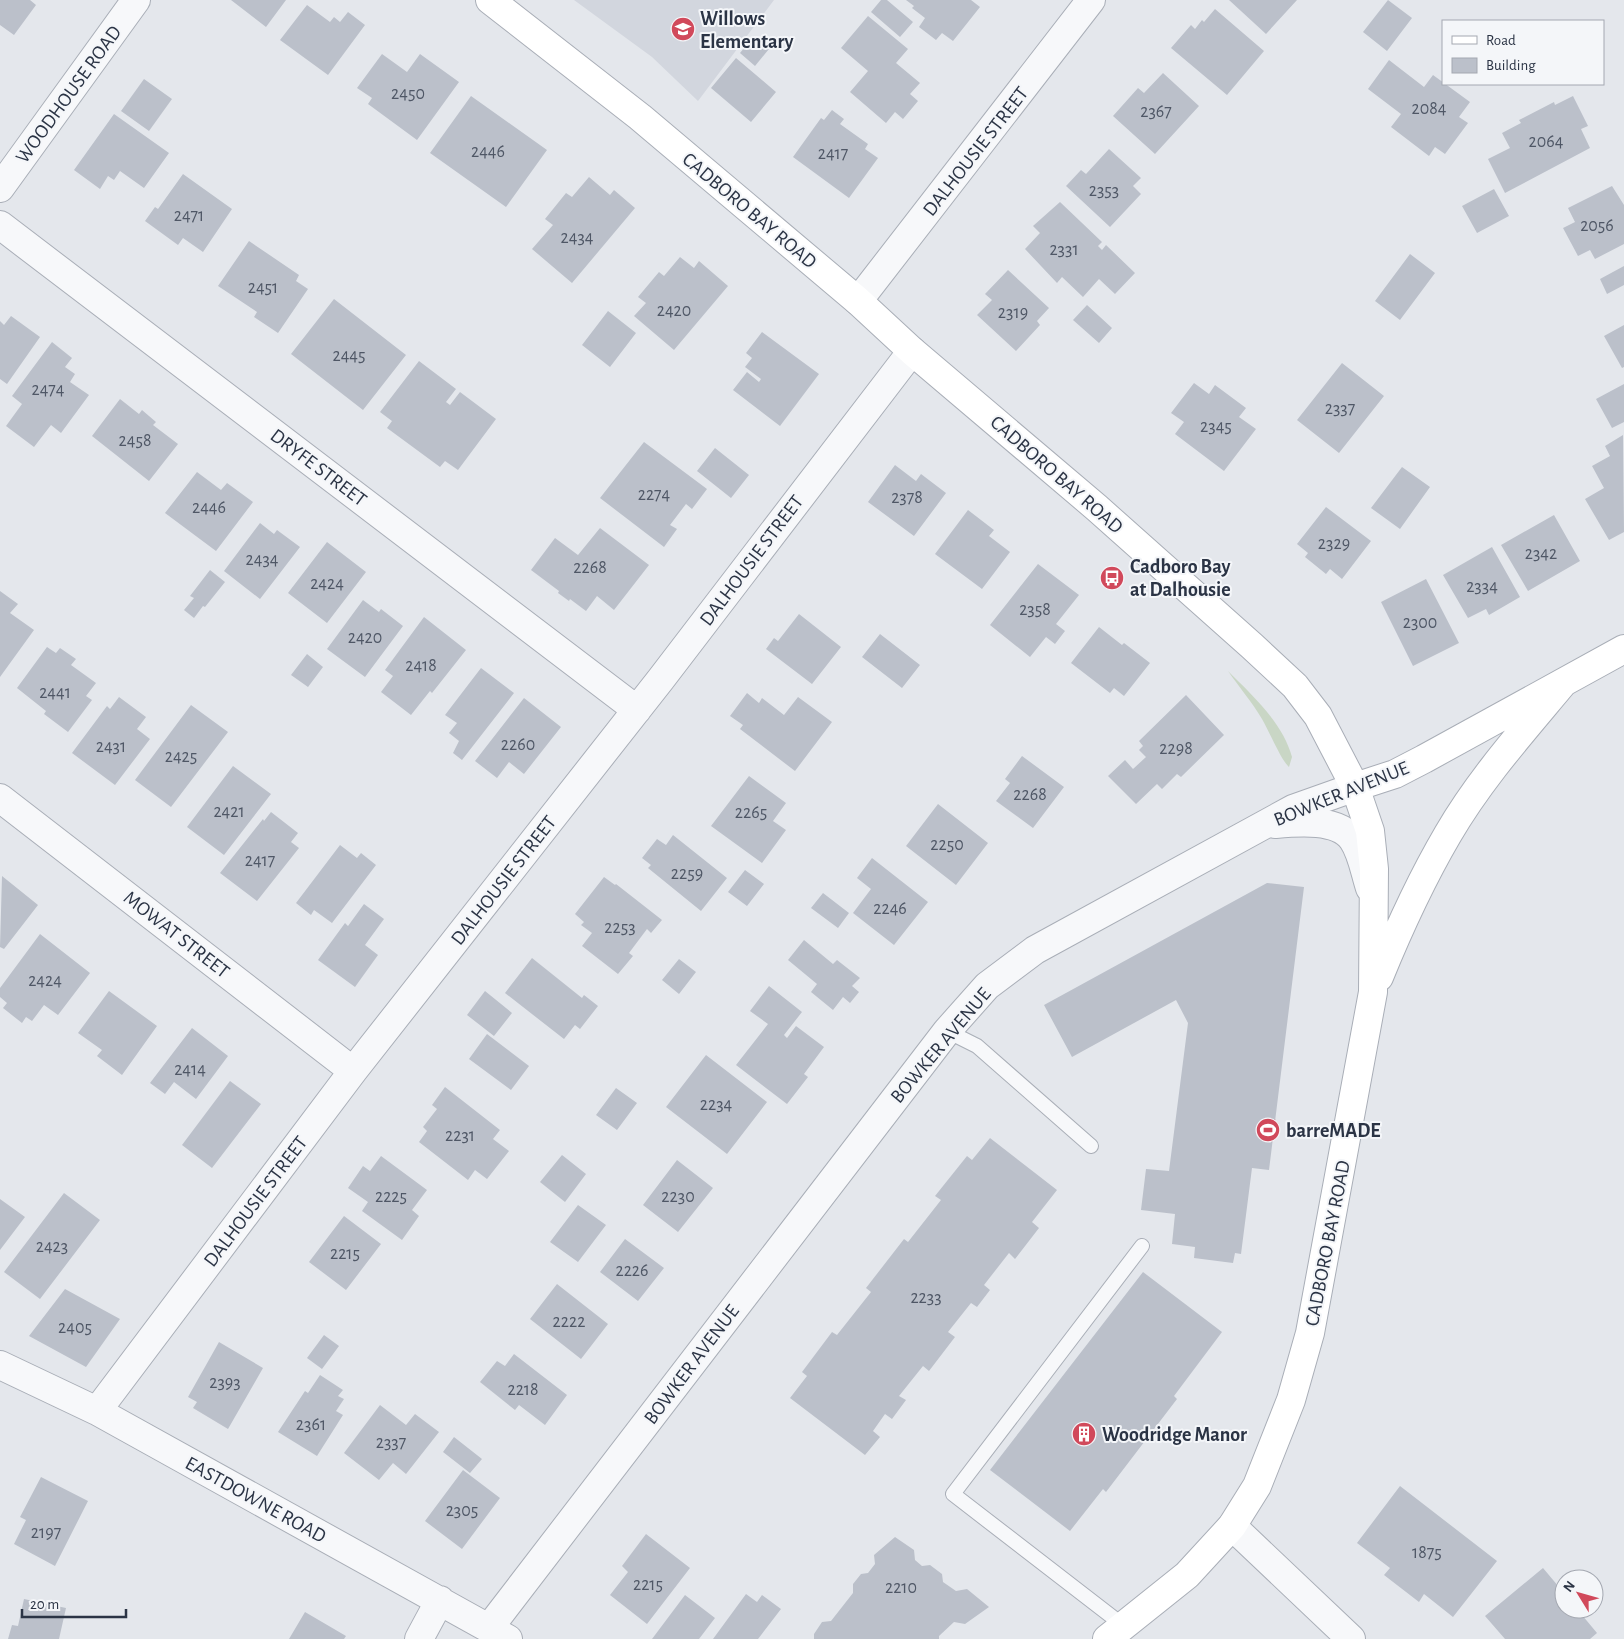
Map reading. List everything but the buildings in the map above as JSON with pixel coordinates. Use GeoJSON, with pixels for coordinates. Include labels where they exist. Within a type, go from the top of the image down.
{"type":"FeatureCollection","features":[{"type":"Feature","properties":{"kind":"main road","name":"CADBORO BAY ROAD"},"geometry":{"type":"LineString","coordinates":[[490,0],[640,117],[858,301],[912,351],[1097,508],[1295,686],[1318,716],[1355,787],[1370,830],[1374,868],[1373,992],[1310,1333],[1280,1431],[1257,1486],[1232,1526],[1187,1575],[1116,1633]]}},
{"type":"Feature","properties":{"kind":"main road","name":"BOWKER AVENUE"},"geometry":{"type":"LineString","coordinates":[[1355,787],[1394,774],[1624,650]]}},
{"type":"Feature","properties":{"kind":"main road"},"geometry":{"type":"LineString","coordinates":[[1373,992],[1404,915],[1449,833],[1507,750],[1563,683]]}},
{"type":"Feature","properties":{"kind":"street","name":"WOODHOUSE ROAD"},"geometry":{"type":"LineString","coordinates":[[0,188],[136,0]]}},
{"type":"Feature","properties":{"kind":"street","name":"DALHOUSIE STREET"},"geometry":{"type":"LineString","coordinates":[[858,301],[1091,0]]}},
{"type":"Feature","properties":{"kind":"street","name":"DRYFE STREET"},"geometry":{"type":"LineString","coordinates":[[0,225],[637,710]]}},
{"type":"Feature","properties":{"kind":"street","name":"DALHOUSIE STREET"},"geometry":{"type":"LineString","coordinates":[[96,1412],[353,1071],[637,710],[912,351]]}},
{"type":"Feature","properties":{"kind":"street","name":"BOWKER AVENUE"},"geometry":{"type":"LineString","coordinates":[[498,1633],[946,1031],[987,986],[1035,950],[1293,809],[1355,787]]}},
{"type":"Feature","properties":{"kind":"street","name":"MOWAT STREET"},"geometry":{"type":"LineString","coordinates":[[0,798],[353,1071]]}},
{"type":"Feature","properties":{"kind":"street"},"geometry":{"type":"LineString","coordinates":[[1264,825],[1303,821],[1331,825],[1352,838],[1363,862],[1374,905]]}},
{"type":"Feature","properties":{"kind":"street","name":"EASTDOWNE ROAD"},"geometry":{"type":"LineString","coordinates":[[0,1365],[96,1412],[498,1633]]}},
{"type":"Feature","properties":{"kind":"street"},"geometry":{"type":"LineString","coordinates":[[1232,1526],[1352,1639]]}},
{"type":"Feature","properties":{"kind":"street"},"geometry":{"type":"LineString","coordinates":[[419,1639],[440,1600]]}},
{"type":"Feature","properties":{"kind":"lane"},"geometry":{"type":"LineString","coordinates":[[946,1031],[977,1046],[1091,1146]]}},
{"type":"Feature","properties":{"kind":"lane"},"geometry":{"type":"LineString","coordinates":[[1116,1633],[953,1494],[1142,1246]]}},
{"type":"Feature","properties":{"kind":"shaded area","name":"Willows Elementary"},"geometry":{"type":"Polygon","coordinates":[[[574,0],[774,0],[698,101],[652,57],[574,0]]]}},
{"type":"Feature","properties":{"kind":"green space"},"geometry":{"type":"Polygon","coordinates":[[[1228,671],[1266,710],[1282,733],[1292,757],[1289,767],[1265,724],[1228,671]]]}},
{"type":"Feature","properties":{"kind":"place","name":"Willows Elementary"},"geometry":{"type":"Point","coordinates":[683,29]}},
{"type":"Feature","properties":{"kind":"place","name":"Cadboro Bay at Dalhousie"},"geometry":{"type":"Point","coordinates":[1112,578]}},
{"type":"Feature","properties":{"kind":"place","name":"barreMADE"},"geometry":{"type":"Point","coordinates":[1268,1130]}},
{"type":"Feature","properties":{"kind":"place","name":"Woodridge Manor"},"geometry":{"type":"Point","coordinates":[1084,1434]}}]}
